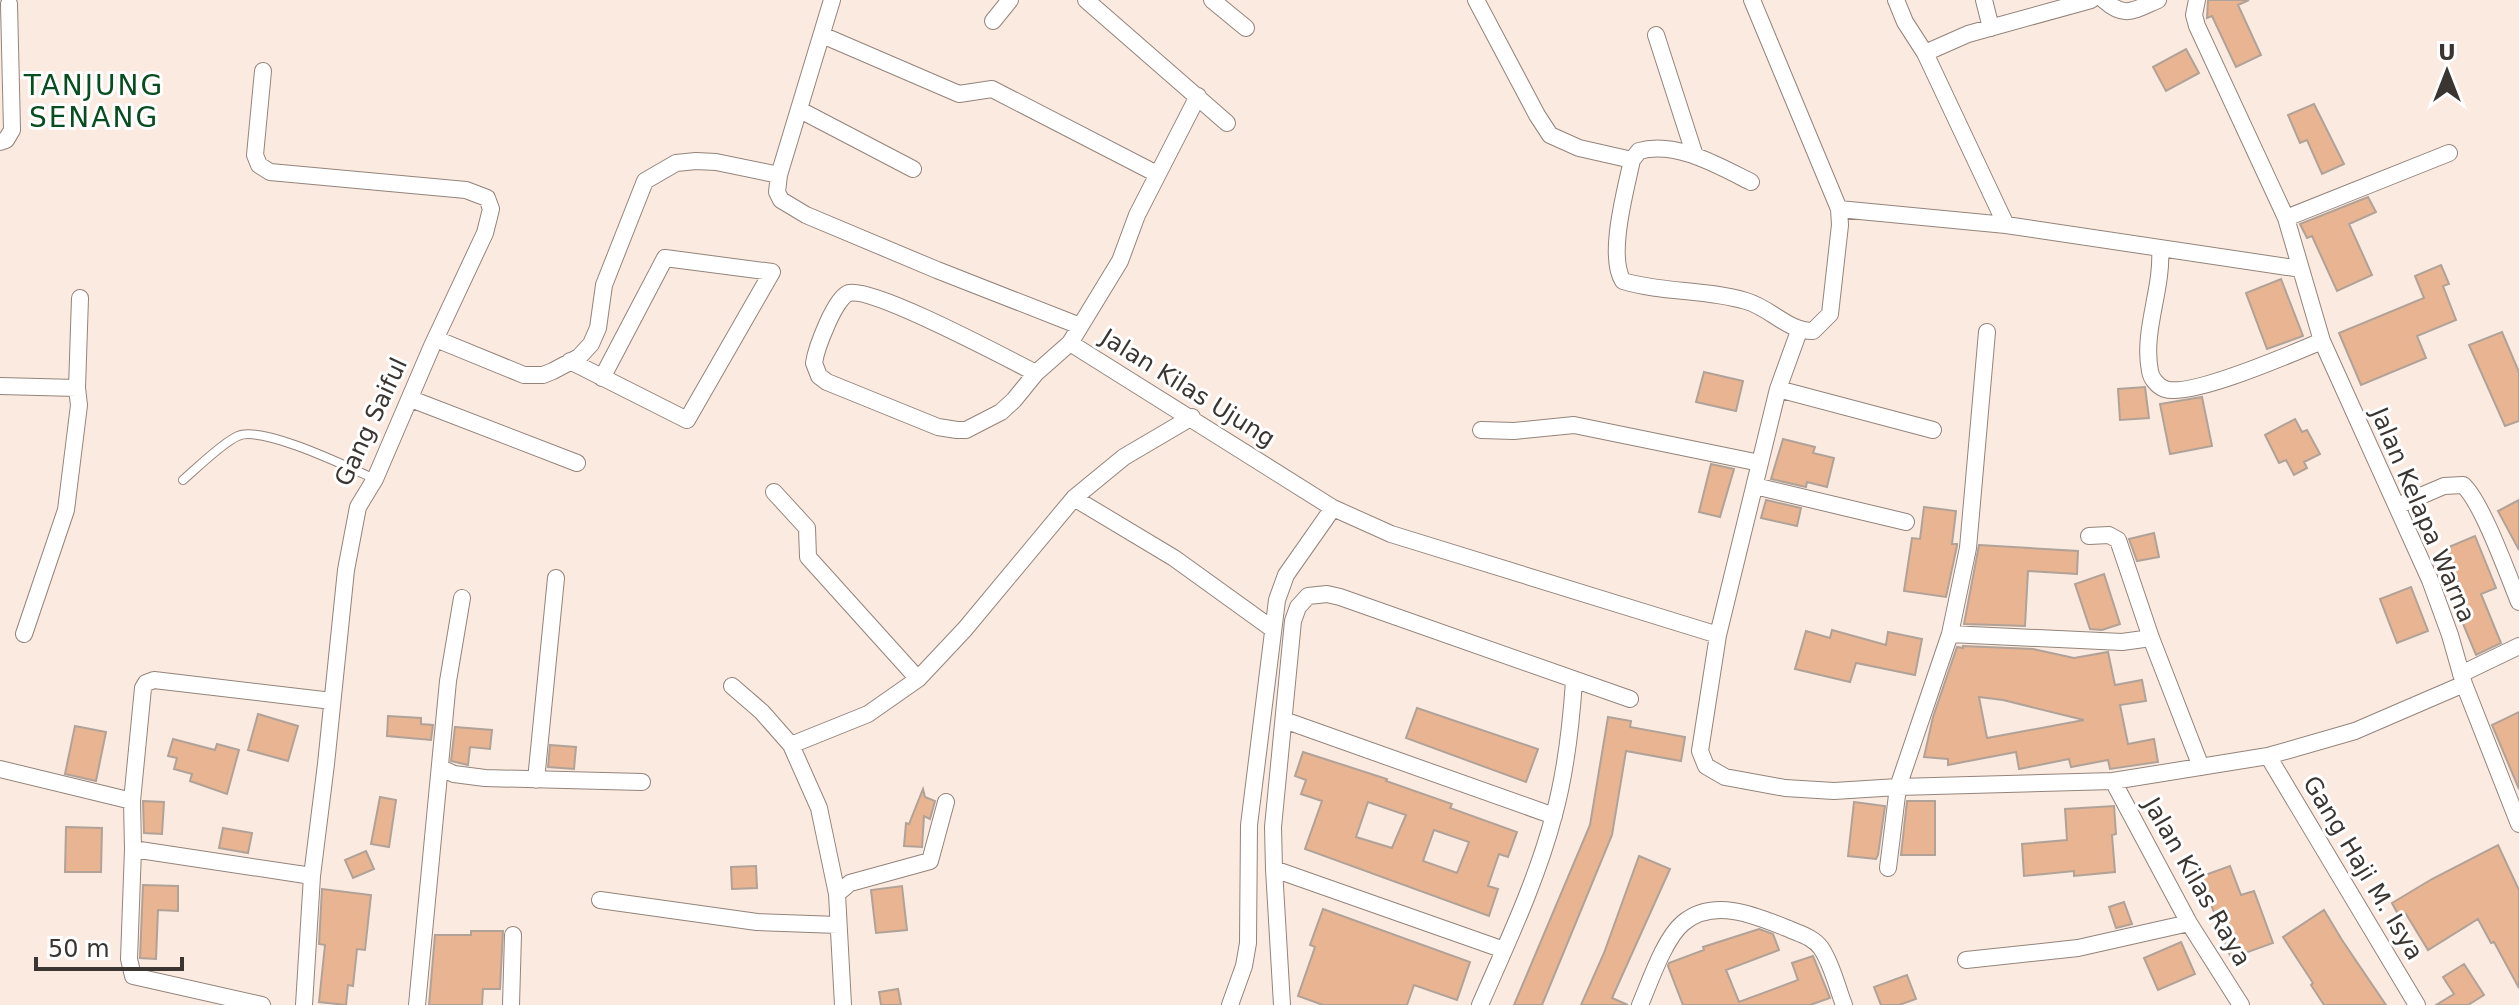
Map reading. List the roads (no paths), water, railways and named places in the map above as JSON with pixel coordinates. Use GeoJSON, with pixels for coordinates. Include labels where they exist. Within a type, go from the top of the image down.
{"type":"FeatureCollection","features":[{"type":"Feature","properties":{"kind":"street"},"geometry":{"type":"LineString","coordinates":[[832,0],[779,175],[777,192],[781,200],[806,215],[1080,326]]}},
{"type":"Feature","properties":{"kind":"street"},"geometry":{"type":"LineString","coordinates":[[993,21],[1010,0]]}},
{"type":"Feature","properties":{"kind":"street"},"geometry":{"type":"LineString","coordinates":[[1086,0],[1227,123]]}},
{"type":"Feature","properties":{"kind":"street"},"geometry":{"type":"LineString","coordinates":[[1212,0],[1246,28]]}},
{"type":"Feature","properties":{"kind":"street"},"geometry":{"type":"LineString","coordinates":[[1476,0],[1550,135],[1579,148],[1632,160]]}},
{"type":"Feature","properties":{"kind":"street"},"geometry":{"type":"LineString","coordinates":[[1751,182],[1695,156],[1668,149],[1647,148],[1639,151],[1632,160],[1617,250],[1617,272],[1623,281],[1702,291],[1751,302],[1799,331],[1817,329],[1830,314],[1839,209],[1752,0]]}},
{"type":"Feature","properties":{"kind":"street"},"geometry":{"type":"LineString","coordinates":[[1896,0],[1905,22],[1925,53],[2006,225]]}},
{"type":"Feature","properties":{"kind":"street"},"geometry":{"type":"LineString","coordinates":[[1984,0],[1991,28]]}},
{"type":"Feature","properties":{"kind":"street"},"geometry":{"type":"LineString","coordinates":[[1925,53],[1968,34],[2091,0]]}},
{"type":"Feature","properties":{"kind":"street"},"geometry":{"type":"LineString","coordinates":[[2104,0],[2115,10],[2124,12],[2158,0]]}},
{"type":"Feature","properties":{"kind":"street","name":"Jalan Kelapa Warna"},"geometry":{"type":"LineString","coordinates":[[2192,3],[2197,26],[2286,218],[2322,341],[2430,580],[2462,679],[2517,816]]}},
{"type":"Feature","properties":{"kind":"street"},"geometry":{"type":"LineString","coordinates":[[0,142],[6,140],[12,130],[9,4]]}},
{"type":"Feature","properties":{"kind":"street"},"geometry":{"type":"LineString","coordinates":[[822,35],[959,94],[992,89],[1157,174]]}},
{"type":"Feature","properties":{"kind":"street"},"geometry":{"type":"LineString","coordinates":[[1656,35],[1695,156]]}},
{"type":"Feature","properties":{"kind":"street","name":"Gang Saiful"},"geometry":{"type":"LineString","coordinates":[[263,71],[255,155],[263,168],[270,172],[466,190],[487,198],[491,209],[485,233],[411,399],[375,479],[358,507],[352,533],[312,876],[304,1005]]}},
{"type":"Feature","properties":{"kind":"street"},"geometry":{"type":"LineString","coordinates":[[1070,343],[1120,261],[1137,215],[1198,96]]}},
{"type":"Feature","properties":{"kind":"street"},"geometry":{"type":"LineString","coordinates":[[800,110],[913,169]]}},
{"type":"Feature","properties":{"kind":"street"},"geometry":{"type":"LineString","coordinates":[[2286,218],[2449,153]]}},
{"type":"Feature","properties":{"kind":"street"},"geometry":{"type":"LineString","coordinates":[[436,339],[524,375],[543,375],[570,361],[591,344],[598,328],[604,285],[645,181],[676,163],[696,161],[779,175]]}},
{"type":"Feature","properties":{"kind":"street"},"geometry":{"type":"LineString","coordinates":[[1839,209],[2006,225],[2301,269]]}},
{"type":"Feature","properties":{"kind":"street"},"geometry":{"type":"LineString","coordinates":[[2160,249],[2150,337],[2150,372],[2157,384],[2167,390],[2202,385],[2245,372],[2322,341]]}},
{"type":"Feature","properties":{"kind":"street"},"geometry":{"type":"LineString","coordinates":[[570,361],[602,378],[687,420],[772,272],[665,258],[602,378]]}},
{"type":"Feature","properties":{"kind":"street","name":"Jalan Kilas Ujung"},"geometry":{"type":"LineString","coordinates":[[1036,373],[892,304],[856,293],[846,294],[840,299],[815,357],[816,370],[827,382],[938,427],[957,430],[974,426],[1001,412],[1036,373],[1070,343],[1333,508],[1391,534],[1718,635]]}},
{"type":"Feature","properties":{"kind":"street"},"geometry":{"type":"LineString","coordinates":[[24,634],[66,510],[79,405],[80,298]]}},
{"type":"Feature","properties":{"kind":"street"},"geometry":{"type":"LineString","coordinates":[[1799,331],[1778,389],[1718,635],[1700,751],[1711,771],[1725,777],[1785,788],[1834,791],[2113,781],[2268,756],[2355,731],[2462,679],[2519,646]]}},
{"type":"Feature","properties":{"kind":"street"},"geometry":{"type":"LineString","coordinates":[[1888,868],[1898,787],[1950,634],[1968,548],[1987,332]]}},
{"type":"Feature","properties":{"kind":"street"},"geometry":{"type":"LineString","coordinates":[[0,386],[77,388]]}},
{"type":"Feature","properties":{"kind":"street"},"geometry":{"type":"LineString","coordinates":[[1778,389],[1933,430]]}},
{"type":"Feature","properties":{"kind":"street"},"geometry":{"type":"LineString","coordinates":[[411,399],[577,463]]}},
{"type":"Feature","properties":{"kind":"street"},"geometry":{"type":"LineString","coordinates":[[791,745],[868,714],[918,679],[965,629],[1074,498],[1124,457],[1192,417]]}},
{"type":"Feature","properties":{"kind":"street"},"geometry":{"type":"LineString","coordinates":[[1481,430],[1514,431],[1574,425],[1760,463]]}},
{"type":"Feature","properties":{"kind":"street"},"geometry":{"type":"LineString","coordinates":[[2397,506],[2444,486],[2463,485],[2482,515],[2519,602]]}},
{"type":"Feature","properties":{"kind":"street"},"geometry":{"type":"LineString","coordinates":[[1755,486],[1906,522]]}},
{"type":"Feature","properties":{"kind":"street"},"geometry":{"type":"LineString","coordinates":[[774,492],[807,528],[808,557],[918,679]]}},
{"type":"Feature","properties":{"kind":"street"},"geometry":{"type":"LineString","coordinates":[[1074,498],[1174,558],[1271,628]]}},
{"type":"Feature","properties":{"kind":"street"},"geometry":{"type":"LineString","coordinates":[[1230,1005],[1244,966],[1248,943],[1249,825],[1271,628],[1286,575],[1333,508]]}},
{"type":"Feature","properties":{"kind":"street"},"geometry":{"type":"LineString","coordinates":[[2089,536],[2109,535],[2118,540],[2151,638],[2201,767]]}},
{"type":"Feature","properties":{"kind":"street"},"geometry":{"type":"LineString","coordinates":[[536,780],[556,578]]}},
{"type":"Feature","properties":{"kind":"street"},"geometry":{"type":"LineString","coordinates":[[1282,1005],[1273,827],[1293,621],[1302,599],[1315,595],[1340,597],[1630,699]]}},
{"type":"Feature","properties":{"kind":"street"},"geometry":{"type":"LineString","coordinates":[[417,1005],[448,681],[462,598]]}},
{"type":"Feature","properties":{"kind":"street"},"geometry":{"type":"LineString","coordinates":[[1950,634],[2122,642],[2151,638]]}},
{"type":"Feature","properties":{"kind":"street"},"geometry":{"type":"LineString","coordinates":[[262,1005],[133,976],[129,959],[132,801],[143,688],[154,680],[332,701]]}},
{"type":"Feature","properties":{"kind":"street"},"geometry":{"type":"LineString","coordinates":[[1480,1005],[1554,816],[1568,755],[1574,681]]}},
{"type":"Feature","properties":{"kind":"street"},"geometry":{"type":"LineString","coordinates":[[732,686],[762,712],[791,745],[819,808],[837,894],[843,1005]]}},
{"type":"Feature","properties":{"kind":"street"},"geometry":{"type":"LineString","coordinates":[[1284,720],[1554,816]]}},
{"type":"Feature","properties":{"kind":"street","name":"Gang Haji M. Isya"},"geometry":{"type":"LineString","coordinates":[[2268,756],[2417,1005]]}},
{"type":"Feature","properties":{"kind":"street"},"geometry":{"type":"LineString","coordinates":[[441,768],[454,774],[485,778],[642,782]]}},
{"type":"Feature","properties":{"kind":"street"},"geometry":{"type":"LineString","coordinates":[[0,769],[132,801]]}},
{"type":"Feature","properties":{"kind":"street","name":"Jalan Kilas Raya"},"geometry":{"type":"LineString","coordinates":[[2113,781],[2189,923],[2239,1004]]}},
{"type":"Feature","properties":{"kind":"street"},"geometry":{"type":"LineString","coordinates":[[837,894],[850,883],[930,861],[946,802]]}},
{"type":"Feature","properties":{"kind":"street"},"geometry":{"type":"LineString","coordinates":[[133,849],[312,876]]}},
{"type":"Feature","properties":{"kind":"street"},"geometry":{"type":"LineString","coordinates":[[1274,869],[1504,950]]}},
{"type":"Feature","properties":{"kind":"street"},"geometry":{"type":"LineString","coordinates":[[600,900],[757,922],[838,925]]}},
{"type":"Feature","properties":{"kind":"street"},"geometry":{"type":"LineString","coordinates":[[1640,1005],[1673,934],[1682,923],[1707,911],[1726,910],[1771,921],[1816,942],[1827,959],[1844,1005]]}},
{"type":"Feature","properties":{"kind":"street"},"geometry":{"type":"LineString","coordinates":[[1966,960],[2078,948],[2189,923]]}},
{"type":"Feature","properties":{"kind":"street"},"geometry":{"type":"LineString","coordinates":[[511,1005],[513,935]]}},
{"type":"Feature","properties":{"kind":"lane"},"geometry":{"type":"LineString","coordinates":[[183,480],[238,436],[254,434],[328,458],[375,479]]}},
{"type":"Feature","properties":{"kind":"district","name":"TANJUNG SENANG"},"geometry":{"type":"Point","coordinates":[94,101]}}]}
